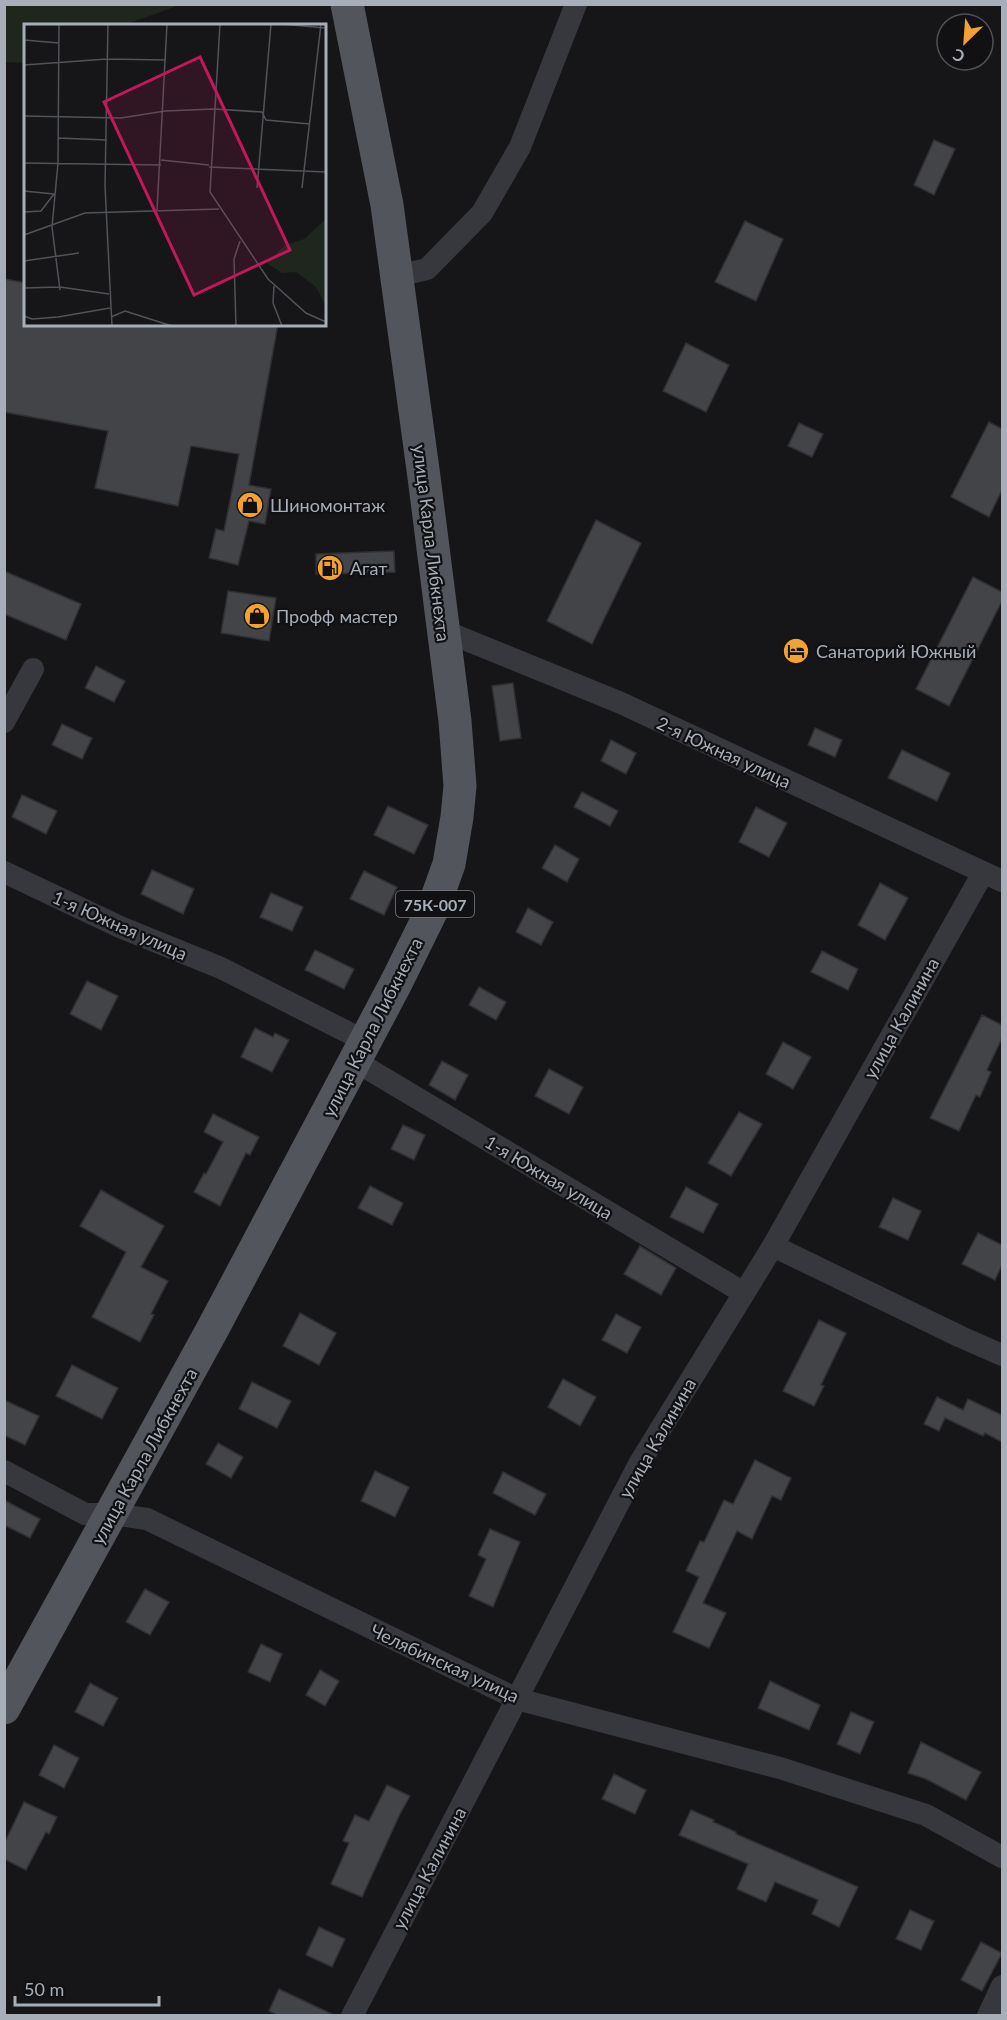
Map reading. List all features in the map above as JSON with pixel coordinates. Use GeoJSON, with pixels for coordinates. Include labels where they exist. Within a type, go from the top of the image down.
{"type":"FeatureCollection","features":[{"type":"Feature","properties":{"kind":"main road","name":"улица Карла Либкнехта"},"geometry":{"type":"LineString","coordinates":[[4,1708],[112,1514],[360,1051],[434,906],[449,864],[460,786],[455,721],[387,205],[347,4]]}},
{"type":"Feature","properties":{"kind":"street"},"geometry":{"type":"LineString","coordinates":[[397,276],[427,268],[482,213],[520,147],[576,4]]}},
{"type":"Feature","properties":{"kind":"street","name":"2-я Южная улица"},"geometry":{"type":"LineString","coordinates":[[442,630],[621,704],[993,877]]}},
{"type":"Feature","properties":{"kind":"street"},"geometry":{"type":"LineString","coordinates":[[4,722],[33,669]]}},
{"type":"Feature","properties":{"kind":"street","name":"1-я Южная улица"},"geometry":{"type":"LineString","coordinates":[[4,872],[120,927],[221,968],[360,1051],[744,1293]]}},
{"type":"Feature","properties":{"kind":"street","name":"улица Калинина"},"geometry":{"type":"LineString","coordinates":[[352,2016],[639,1464],[773,1246],[993,877]]}},
{"type":"Feature","properties":{"kind":"street"},"geometry":{"type":"LineString","coordinates":[[773,1246],[961,1337],[1002,1354]]}},
{"type":"Feature","properties":{"kind":"street","name":"Челябинская улица"},"geometry":{"type":"LineString","coordinates":[[4,1471],[85,1514],[112,1514],[147,1519],[517,1699],[780,1768],[926,1815],[1002,1857]]}},
{"type":"Feature","properties":{"kind":"street"},"geometry":{"type":"LineString","coordinates":[[988,2016],[1002,1986]]}},
{"type":"Feature","properties":{"kind":"shaded area"},"geometry":{"type":"Polygon","coordinates":[[[5,4],[180,4],[127,24],[24,24],[24,63],[5,62],[5,4]]]}},
{"type":"Feature","properties":{"kind":"building"},"geometry":{"type":"Polygon","coordinates":[[[934,140],[955,149],[934,195],[914,185],[934,140]]]}},
{"type":"Feature","properties":{"kind":"building"},"geometry":{"type":"Polygon","coordinates":[[[745,221],[783,239],[756,301],[715,282],[745,221]]]}},
{"type":"Feature","properties":{"kind":"building"},"geometry":{"type":"Polygon","coordinates":[[[4,279],[24,283],[24,326],[278,326],[249,485],[271,489],[265,524],[249,521],[238,565],[209,558],[216,529],[224,531],[239,454],[191,446],[178,506],[95,488],[108,431],[4,412],[4,279]]]}},
{"type":"Feature","properties":{"kind":"building"},"geometry":{"type":"Polygon","coordinates":[[[686,343],[729,365],[706,412],[663,391],[686,343]]]}},
{"type":"Feature","properties":{"kind":"building"},"geometry":{"type":"Polygon","coordinates":[[[989,422],[1002,429],[1002,490],[989,517],[951,497],[989,422]]]}},
{"type":"Feature","properties":{"kind":"building"},"geometry":{"type":"Polygon","coordinates":[[[799,423],[823,434],[812,457],[788,446],[799,423]]]}},
{"type":"Feature","properties":{"kind":"building"},"geometry":{"type":"Polygon","coordinates":[[[596,520],[641,543],[592,644],[547,621],[596,520]]]}},
{"type":"Feature","properties":{"kind":"building"},"geometry":{"type":"Polygon","coordinates":[[[394,551],[395,572],[316,574],[316,554],[394,551]]]}},
{"type":"Feature","properties":{"kind":"building"},"geometry":{"type":"Polygon","coordinates":[[[4,571],[81,604],[66,640],[4,614],[4,571]]]}},
{"type":"Feature","properties":{"kind":"building"},"geometry":{"type":"Polygon","coordinates":[[[973,577],[1002,592],[1002,601],[949,706],[916,689],[973,577]]]}},
{"type":"Feature","properties":{"kind":"building"},"geometry":{"type":"Polygon","coordinates":[[[228,591],[276,598],[269,641],[221,633],[228,591]]]}},
{"type":"Feature","properties":{"kind":"building"},"geometry":{"type":"Polygon","coordinates":[[[96,666],[125,681],[114,702],[85,688],[96,666]]]}},
{"type":"Feature","properties":{"kind":"building"},"geometry":{"type":"Polygon","coordinates":[[[513,683],[521,738],[500,741],[492,686],[513,683]]]}},
{"type":"Feature","properties":{"kind":"building"},"geometry":{"type":"Polygon","coordinates":[[[62,724],[92,738],[82,759],[52,745],[62,724]]]}},
{"type":"Feature","properties":{"kind":"building"},"geometry":{"type":"Polygon","coordinates":[[[815,728],[842,740],[835,757],[808,745],[815,728]]]}},
{"type":"Feature","properties":{"kind":"building"},"geometry":{"type":"Polygon","coordinates":[[[611,740],[636,753],[626,774],[601,761],[611,740]]]}},
{"type":"Feature","properties":{"kind":"building"},"geometry":{"type":"Polygon","coordinates":[[[902,750],[950,773],[937,801],[888,778],[902,750]]]}},
{"type":"Feature","properties":{"kind":"building"},"geometry":{"type":"Polygon","coordinates":[[[582,792],[618,811],[610,826],[574,807],[582,792]]]}},
{"type":"Feature","properties":{"kind":"building"},"geometry":{"type":"Polygon","coordinates":[[[22,795],[57,811],[46,834],[12,817],[22,795]]]}},
{"type":"Feature","properties":{"kind":"building"},"geometry":{"type":"Polygon","coordinates":[[[388,806],[428,825],[414,854],[374,835],[388,806]]]}},
{"type":"Feature","properties":{"kind":"building"},"geometry":{"type":"Polygon","coordinates":[[[756,807],[787,823],[769,857],[739,842],[756,807]]]}},
{"type":"Feature","properties":{"kind":"building"},"geometry":{"type":"Polygon","coordinates":[[[555,845],[579,859],[567,882],[542,868],[555,845]]]}},
{"type":"Feature","properties":{"kind":"building"},"geometry":{"type":"Polygon","coordinates":[[[152,870],[194,889],[183,914],[141,894],[152,870]]]}},
{"type":"Feature","properties":{"kind":"building"},"geometry":{"type":"Polygon","coordinates":[[[364,871],[397,887],[384,915],[350,899],[364,871]]]}},
{"type":"Feature","properties":{"kind":"building"},"geometry":{"type":"Polygon","coordinates":[[[880,883],[908,898],[885,940],[858,925],[880,883]]]}},
{"type":"Feature","properties":{"kind":"building"},"geometry":{"type":"Polygon","coordinates":[[[271,893],[303,907],[292,931],[260,917],[271,893]]]}},
{"type":"Feature","properties":{"kind":"building"},"geometry":{"type":"Polygon","coordinates":[[[528,908],[553,922],[541,945],[516,932],[528,908]]]}},
{"type":"Feature","properties":{"kind":"building"},"geometry":{"type":"Polygon","coordinates":[[[315,950],[354,969],[344,989],[305,970],[315,950]]]}},
{"type":"Feature","properties":{"kind":"building"},"geometry":{"type":"Polygon","coordinates":[[[822,951],[858,969],[848,990],[811,972],[822,951]]]}},
{"type":"Feature","properties":{"kind":"building"},"geometry":{"type":"Polygon","coordinates":[[[87,981],[118,996],[101,1030],[70,1014],[87,981]]]}},
{"type":"Feature","properties":{"kind":"building"},"geometry":{"type":"Polygon","coordinates":[[[479,987],[506,1002],[496,1020],[469,1005],[479,987]]]}},
{"type":"Feature","properties":{"kind":"building"},"geometry":{"type":"Polygon","coordinates":[[[982,1015],[1002,1025],[1002,1038],[987,1070],[991,1072],[980,1097],[976,1095],[959,1131],[930,1118],[982,1015]]]}},
{"type":"Feature","properties":{"kind":"building"},"geometry":{"type":"Polygon","coordinates":[[[255,1028],[273,1037],[275,1033],[289,1040],[272,1072],[241,1057],[255,1028]]]}},
{"type":"Feature","properties":{"kind":"building"},"geometry":{"type":"Polygon","coordinates":[[[783,1042],[811,1057],[793,1089],[766,1074],[783,1042]]]}},
{"type":"Feature","properties":{"kind":"building"},"geometry":{"type":"Polygon","coordinates":[[[442,1061],[468,1075],[455,1100],[429,1085],[442,1061]]]}},
{"type":"Feature","properties":{"kind":"building"},"geometry":{"type":"Polygon","coordinates":[[[549,1069],[583,1087],[569,1114],[535,1096],[549,1069]]]}},
{"type":"Feature","properties":{"kind":"building"},"geometry":{"type":"Polygon","coordinates":[[[739,1112],[762,1124],[731,1176],[708,1163],[739,1112]]]}},
{"type":"Feature","properties":{"kind":"building"},"geometry":{"type":"Polygon","coordinates":[[[213,1114],[259,1137],[250,1155],[246,1153],[220,1206],[194,1192],[223,1142],[204,1132],[213,1114]]]}},
{"type":"Feature","properties":{"kind":"building"},"geometry":{"type":"Polygon","coordinates":[[[403,1125],[425,1135],[414,1160],[391,1149],[403,1125]]]}},
{"type":"Feature","properties":{"kind":"building"},"geometry":{"type":"Polygon","coordinates":[[[370,1186],[403,1203],[392,1225],[358,1208],[370,1186]]]}},
{"type":"Feature","properties":{"kind":"building"},"geometry":{"type":"Polygon","coordinates":[[[686,1187],[718,1204],[703,1233],[670,1217],[686,1187]]]}},
{"type":"Feature","properties":{"kind":"building"},"geometry":{"type":"Polygon","coordinates":[[[101,1190],[164,1226],[141,1267],[168,1281],[140,1342],[92,1317],[126,1252],[80,1226],[101,1190]]]}},
{"type":"Feature","properties":{"kind":"building"},"geometry":{"type":"Polygon","coordinates":[[[893,1198],[921,1211],[908,1240],[879,1227],[893,1198]]]}},
{"type":"Feature","properties":{"kind":"building"},"geometry":{"type":"Polygon","coordinates":[[[978,1233],[1002,1245],[1002,1265],[995,1280],[962,1264],[978,1233]]]}},
{"type":"Feature","properties":{"kind":"building"},"geometry":{"type":"Polygon","coordinates":[[[640,1246],[676,1268],[661,1295],[624,1274],[640,1246]]]}},
{"type":"Feature","properties":{"kind":"building"},"geometry":{"type":"Polygon","coordinates":[[[300,1313],[336,1333],[319,1365],[283,1346],[300,1313]]]}},
{"type":"Feature","properties":{"kind":"building"},"geometry":{"type":"Polygon","coordinates":[[[616,1314],[641,1327],[627,1353],[602,1340],[616,1314]]]}},
{"type":"Feature","properties":{"kind":"building"},"geometry":{"type":"Polygon","coordinates":[[[819,1320],[846,1333],[821,1385],[824,1386],[814,1406],[783,1391],[819,1320]]]}},
{"type":"Feature","properties":{"kind":"building"},"geometry":{"type":"Polygon","coordinates":[[[72,1365],[118,1388],[102,1419],[56,1396],[72,1365]]]}},
{"type":"Feature","properties":{"kind":"building"},"geometry":{"type":"Polygon","coordinates":[[[563,1379],[596,1397],[580,1426],[548,1407],[563,1379]]]}},
{"type":"Feature","properties":{"kind":"building"},"geometry":{"type":"Polygon","coordinates":[[[252,1382],[291,1401],[277,1428],[239,1409],[252,1382]]]}},
{"type":"Feature","properties":{"kind":"building"},"geometry":{"type":"Polygon","coordinates":[[[937,1397],[963,1410],[968,1399],[1002,1415],[1002,1442],[985,1433],[983,1436],[945,1418],[939,1431],[924,1424],[937,1397]]]}},
{"type":"Feature","properties":{"kind":"building"},"geometry":{"type":"Polygon","coordinates":[[[4,1400],[39,1416],[25,1445],[4,1435],[4,1400]]]}},
{"type":"Feature","properties":{"kind":"building"},"geometry":{"type":"Polygon","coordinates":[[[218,1443],[243,1457],[231,1478],[206,1464],[218,1443]]]}},
{"type":"Feature","properties":{"kind":"building"},"geometry":{"type":"Polygon","coordinates":[[[755,1460],[791,1478],[781,1500],[772,1496],[752,1539],[737,1531],[703,1603],[726,1613],[709,1648],[673,1632],[699,1577],[686,1571],[700,1541],[704,1542],[724,1500],[733,1504],[755,1460]]]}},
{"type":"Feature","properties":{"kind":"building"},"geometry":{"type":"Polygon","coordinates":[[[375,1471],[409,1487],[395,1517],[361,1501],[375,1471]]]}},
{"type":"Feature","properties":{"kind":"building"},"geometry":{"type":"Polygon","coordinates":[[[503,1472],[546,1494],[535,1515],[493,1493],[503,1472]]]}},
{"type":"Feature","properties":{"kind":"building"},"geometry":{"type":"Polygon","coordinates":[[[4,1500],[40,1519],[30,1538],[4,1525],[4,1500]]]}},
{"type":"Feature","properties":{"kind":"building"},"geometry":{"type":"Polygon","coordinates":[[[490,1529],[520,1542],[493,1607],[469,1596],[486,1559],[478,1555],[490,1529]]]}},
{"type":"Feature","properties":{"kind":"building"},"geometry":{"type":"Polygon","coordinates":[[[145,1589],[169,1602],[150,1635],[126,1622],[145,1589]]]}},
{"type":"Feature","properties":{"kind":"building"},"geometry":{"type":"Polygon","coordinates":[[[261,1644],[282,1654],[270,1682],[248,1672],[261,1644]]]}},
{"type":"Feature","properties":{"kind":"building"},"geometry":{"type":"Polygon","coordinates":[[[320,1670],[339,1681],[325,1706],[306,1695],[320,1670]]]}},
{"type":"Feature","properties":{"kind":"building"},"geometry":{"type":"Polygon","coordinates":[[[770,1681],[820,1705],[809,1730],[758,1708],[770,1681]]]}},
{"type":"Feature","properties":{"kind":"building"},"geometry":{"type":"Polygon","coordinates":[[[90,1683],[118,1698],[103,1726],[75,1712],[90,1683]]]}},
{"type":"Feature","properties":{"kind":"building"},"geometry":{"type":"Polygon","coordinates":[[[851,1712],[874,1722],[860,1754],[837,1744],[851,1712]]]}},
{"type":"Feature","properties":{"kind":"building"},"geometry":{"type":"Polygon","coordinates":[[[921,1742],[981,1772],[966,1800],[926,1779],[908,1773],[921,1742]]]}},
{"type":"Feature","properties":{"kind":"building"},"geometry":{"type":"Polygon","coordinates":[[[54,1745],[79,1758],[64,1788],[39,1775],[54,1745]]]}},
{"type":"Feature","properties":{"kind":"building"},"geometry":{"type":"Polygon","coordinates":[[[614,1774],[646,1790],[635,1814],[602,1799],[614,1774]]]}},
{"type":"Feature","properties":{"kind":"building"},"geometry":{"type":"Polygon","coordinates":[[[387,1785],[410,1796],[362,1897],[331,1884],[349,1843],[343,1841],[355,1815],[369,1821],[387,1785]]]}},
{"type":"Feature","properties":{"kind":"building"},"geometry":{"type":"Polygon","coordinates":[[[24,1802],[57,1817],[49,1834],[46,1832],[26,1870],[4,1859],[4,1844],[24,1802]]]}},
{"type":"Feature","properties":{"kind":"building"},"geometry":{"type":"Polygon","coordinates":[[[691,1810],[714,1820],[713,1822],[736,1834],[858,1887],[839,1927],[812,1914],[818,1900],[775,1882],[766,1902],[737,1889],[748,1864],[679,1835],[691,1810]]]}},
{"type":"Feature","properties":{"kind":"building"},"geometry":{"type":"Polygon","coordinates":[[[910,1910],[934,1921],[921,1950],[896,1939],[910,1910]]]}},
{"type":"Feature","properties":{"kind":"building"},"geometry":{"type":"Polygon","coordinates":[[[319,1927],[345,1939],[332,1967],[306,1955],[319,1927]]]}},
{"type":"Feature","properties":{"kind":"building"},"geometry":{"type":"Polygon","coordinates":[[[981,1942],[1002,1953],[982,1991],[961,1980],[981,1942]]]}},
{"type":"Feature","properties":{"kind":"building"},"geometry":{"type":"Polygon","coordinates":[[[279,1989],[336,2016],[279,2016],[269,2011],[279,1989]]]}},
{"type":"Feature","properties":{"kind":"place","name":"Шиномонтаж"},"geometry":{"type":"Point","coordinates":[250,505]}},
{"type":"Feature","properties":{"kind":"place","name":"Агат"},"geometry":{"type":"Point","coordinates":[330,568]}},
{"type":"Feature","properties":{"kind":"place","name":"Профф мастер"},"geometry":{"type":"Point","coordinates":[257,616]}},
{"type":"Feature","properties":{"kind":"place","name":"Санаторий Южный"},"geometry":{"type":"Point","coordinates":[796,651]}}]}
